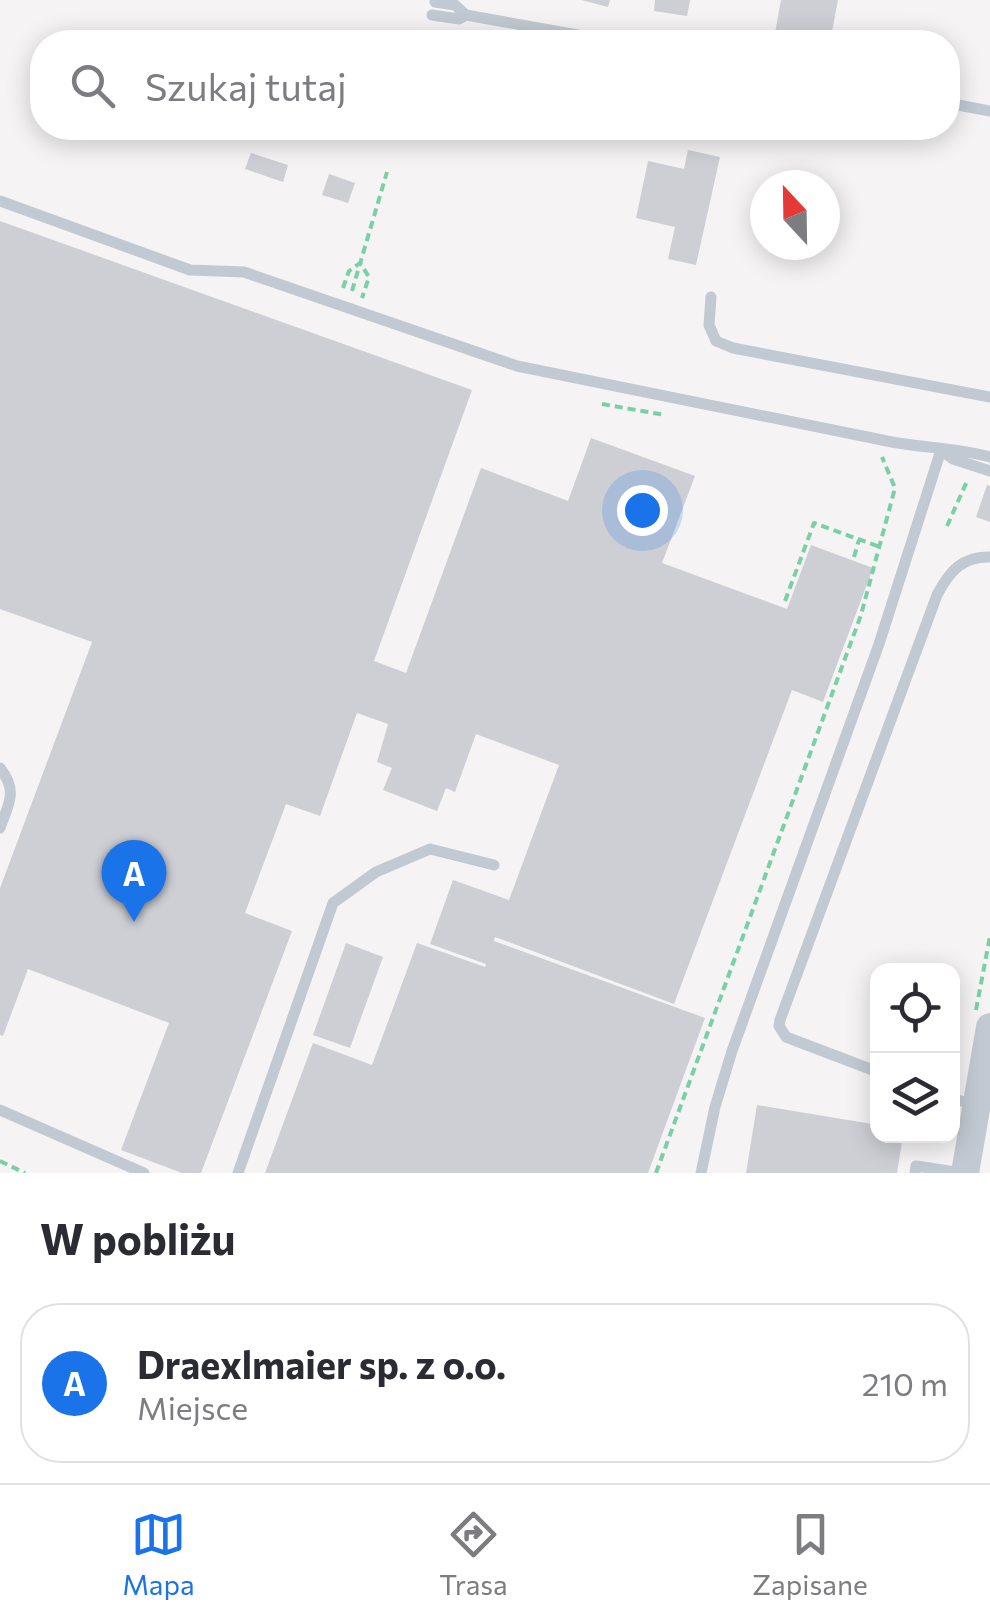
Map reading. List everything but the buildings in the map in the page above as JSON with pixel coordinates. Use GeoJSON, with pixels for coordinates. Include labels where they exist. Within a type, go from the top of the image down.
{"type":"FeatureCollection","features":[{"type":"Feature","properties":{"kind":"street"},"geometry":{"type":"LineString","coordinates":[[964,1173],[964,1101],[990,1028]]}},
{"type":"Feature","properties":{"kind":"lane"},"geometry":{"type":"LineString","coordinates":[[434,9],[459,19],[466,15],[550,30]]}},
{"type":"Feature","properties":{"kind":"lane"},"geometry":{"type":"LineString","coordinates":[[960,105],[990,110]]}},
{"type":"Feature","properties":{"kind":"lane"},"geometry":{"type":"LineString","coordinates":[[0,200],[190,270],[244,272],[517,366],[892,442],[990,457]]}},
{"type":"Feature","properties":{"kind":"lane"},"geometry":{"type":"LineString","coordinates":[[711,297],[709,324],[716,341],[733,348],[990,397]]}},
{"type":"Feature","properties":{"kind":"lane"},"geometry":{"type":"LineString","coordinates":[[941,450],[953,459],[990,470]]}},
{"type":"Feature","properties":{"kind":"lane"},"geometry":{"type":"LineString","coordinates":[[701,1173],[732,1051],[878,644],[941,450]]}},
{"type":"Feature","properties":{"kind":"lane"},"geometry":{"type":"LineString","coordinates":[[870,1069],[786,1037],[780,1020],[936,596],[947,575],[964,561],[990,557]]}},
{"type":"Feature","properties":{"kind":"lane"},"geometry":{"type":"LineString","coordinates":[[0,768],[11,782],[10,801],[0,828]]}},
{"type":"Feature","properties":{"kind":"lane"},"geometry":{"type":"LineString","coordinates":[[238,1173],[332,903],[376,872],[430,850],[494,864]]}},
{"type":"Feature","properties":{"kind":"lane"},"geometry":{"type":"LineString","coordinates":[[0,1110],[144,1173]]}},
{"type":"Feature","properties":{"kind":"lane"},"geometry":{"type":"LineString","coordinates":[[915,1173],[916,1166],[964,1173]]}},
{"type":"Feature","properties":{"kind":"path"},"geometry":{"type":"LineString","coordinates":[[349,300],[386,172]]}},
{"type":"Feature","properties":{"kind":"path"},"geometry":{"type":"LineString","coordinates":[[339,297],[349,271],[360,263]]}},
{"type":"Feature","properties":{"kind":"path"},"geometry":{"type":"LineString","coordinates":[[360,263],[369,276],[360,304]]}},
{"type":"Feature","properties":{"kind":"path"},"geometry":{"type":"LineString","coordinates":[[602,404],[678,417]]}},
{"type":"Feature","properties":{"kind":"path"},"geometry":{"type":"LineString","coordinates":[[656,1173],[861,615],[895,488],[882,457],[892,442]]}},
{"type":"Feature","properties":{"kind":"path"},"geometry":{"type":"LineString","coordinates":[[948,526],[969,477],[979,480]]}},
{"type":"Feature","properties":{"kind":"path"},"geometry":{"type":"LineString","coordinates":[[786,601],[814,523],[880,548]]}},
{"type":"Feature","properties":{"kind":"path"},"geometry":{"type":"LineString","coordinates":[[854,556],[859,540]]}},
{"type":"Feature","properties":{"kind":"path"},"geometry":{"type":"LineString","coordinates":[[0,1162],[24,1173]]}},
{"type":"Feature","properties":{"kind":"place","name":"Draexlmaier sp. z o.o."},"geometry":{"type":"Point","coordinates":[134,922]}}]}
